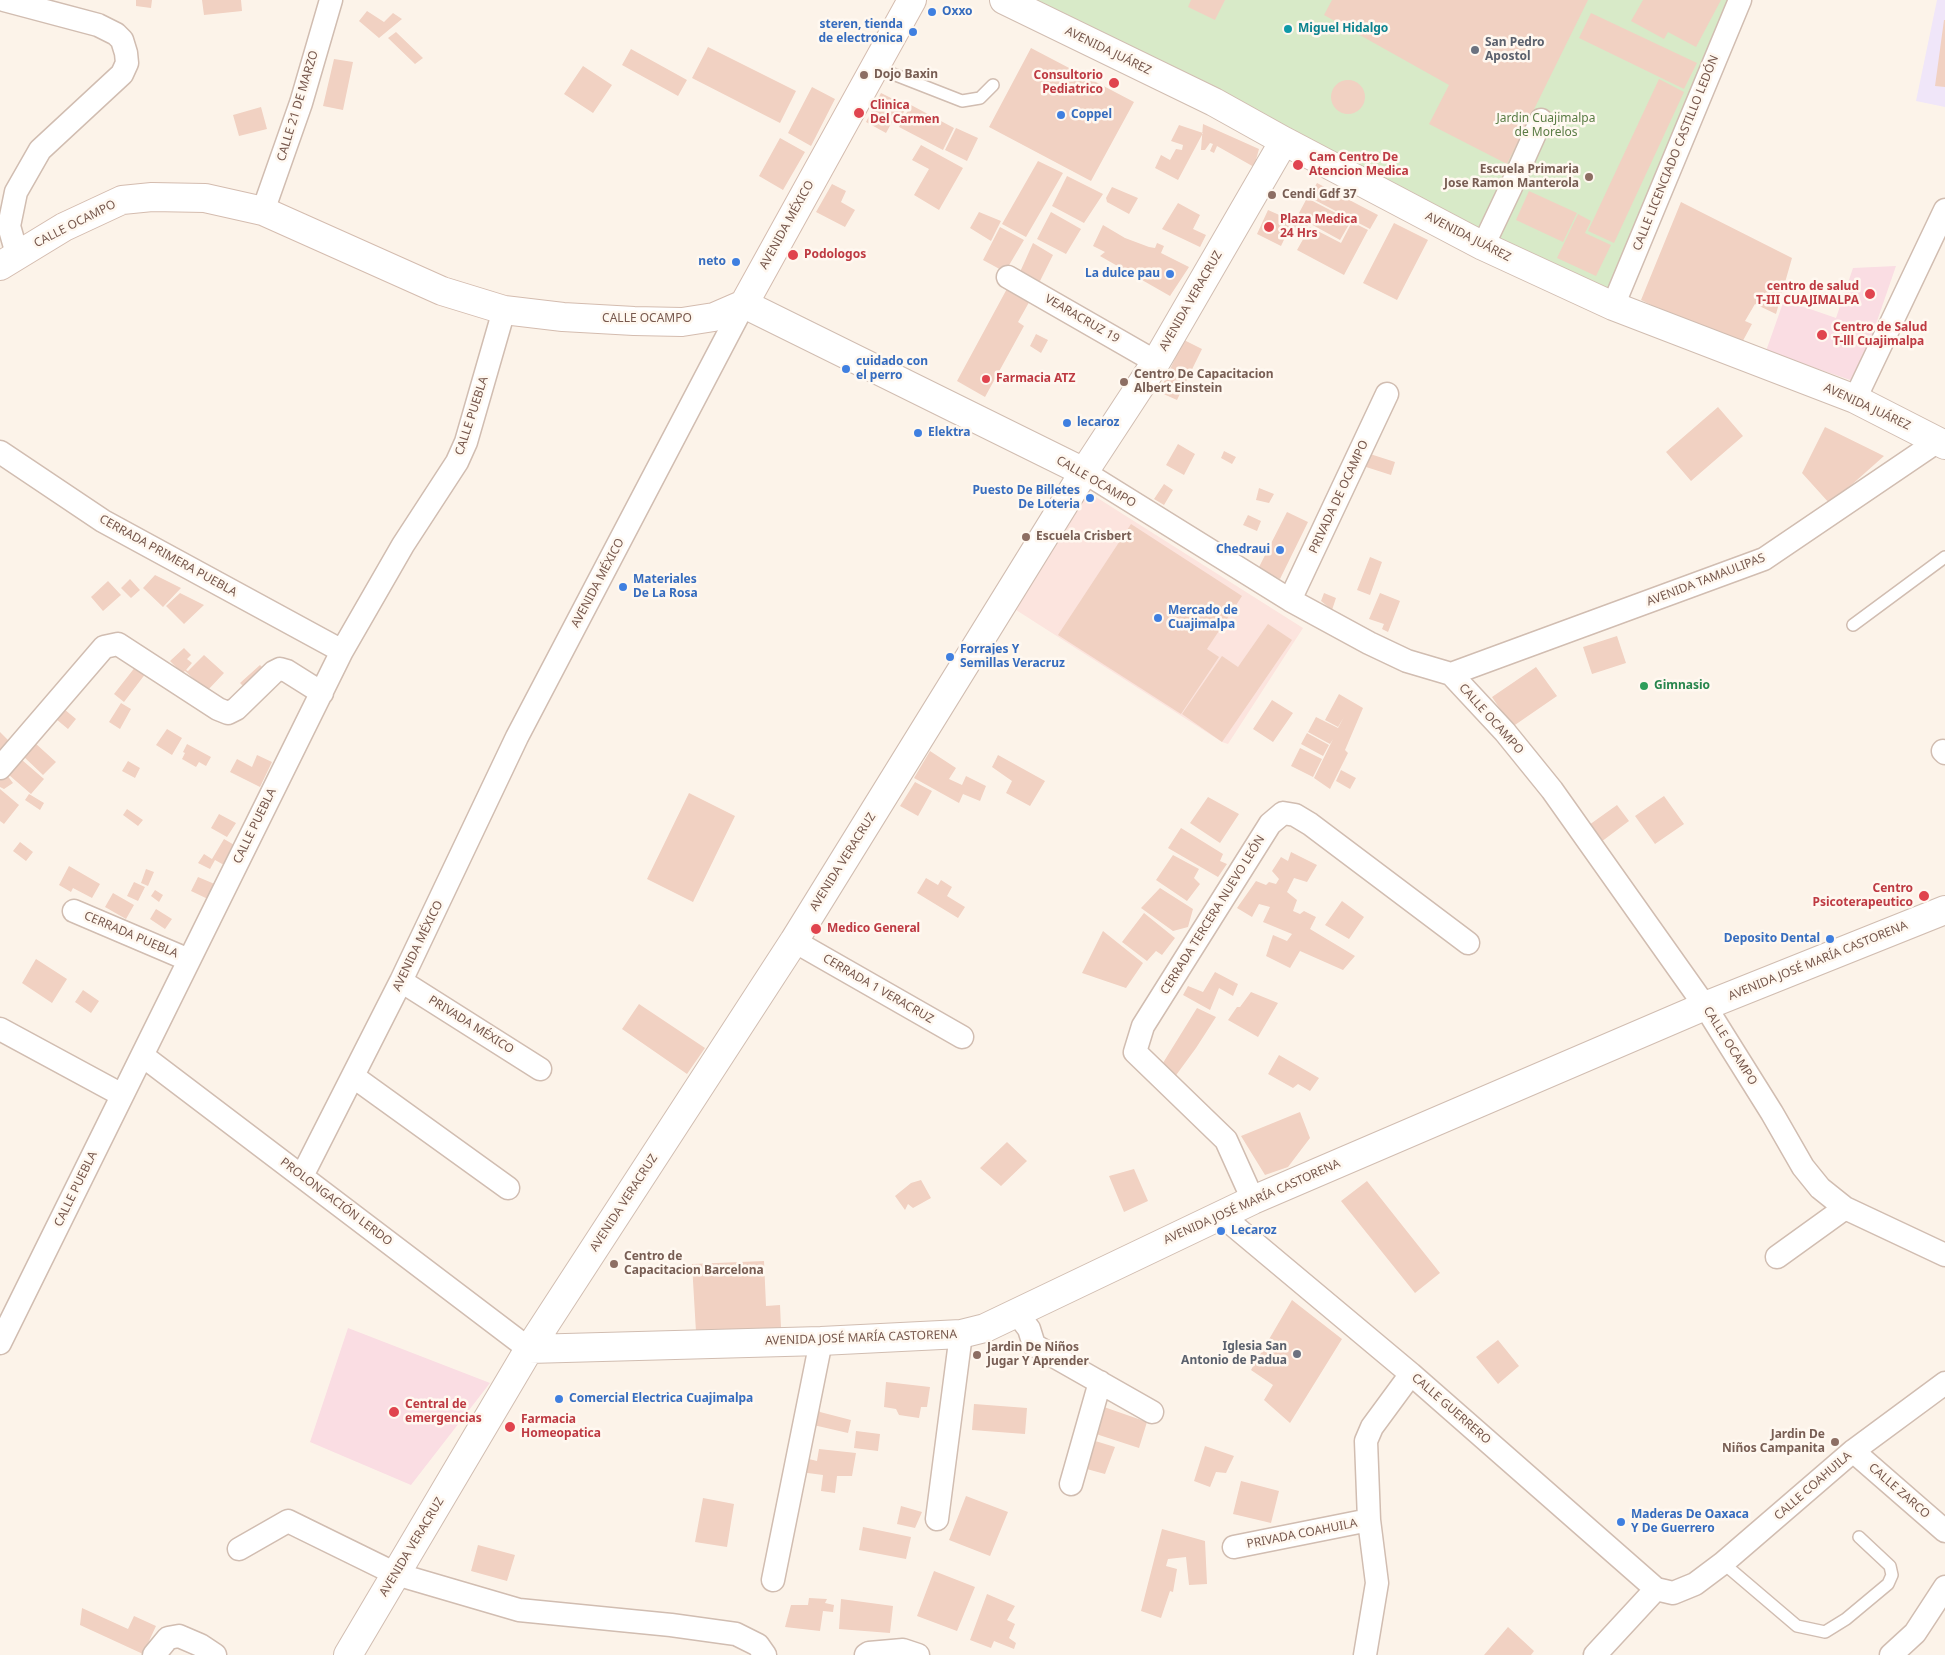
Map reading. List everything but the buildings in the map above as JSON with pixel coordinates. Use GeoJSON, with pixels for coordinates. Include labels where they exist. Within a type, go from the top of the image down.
{"type":"FeatureCollection","features":[{"type":"Feature","properties":{"kind":"street"},"geometry":{"type":"LineString","coordinates":[[4,0],[98,25],[116,34],[122,40],[127,63],[122,74],[40,150],[16,192],[9,226],[8,260]]}},
{"type":"Feature","properties":{"kind":"street","name":"CALLE 21 DE MARZO"},"geometry":{"type":"LineString","coordinates":[[263,211],[301,103],[331,0]]}},
{"type":"Feature","properties":{"kind":"street","name":"AVENIDA MÉXICO"},"geometry":{"type":"LineString","coordinates":[[302,1176],[402,981],[517,737],[744,304],[912,0]]}},
{"type":"Feature","properties":{"kind":"street","name":"AVENIDA JUÁREZ"},"geometry":{"type":"LineString","coordinates":[[1004,0],[1214,102],[1483,246],[1613,306],[1855,399],[1941,443]]}},
{"type":"Feature","properties":{"kind":"street","name":"CALLE LICENCIADO CASTILLO LEDÓN"},"geometry":{"type":"LineString","coordinates":[[1613,306],[1740,0]]}},
{"type":"Feature","properties":{"kind":"street"},"geometry":{"type":"LineString","coordinates":[[1483,246],[1512,187],[1541,120]]}},
{"type":"Feature","properties":{"kind":"street","name":"AVENIDA VERACRUZ"},"geometry":{"type":"LineString","coordinates":[[348,1655],[530,1349],[794,941],[1084,472],[1156,362],[1284,141]]}},
{"type":"Feature","properties":{"kind":"street","name":"CALLE OCAMPO"},"geometry":{"type":"LineString","coordinates":[[8,260],[64,227],[122,200],[204,198],[263,211],[442,291],[504,310],[563,317],[682,322],[714,317],[744,304],[1084,472],[1290,600],[1407,661],[1451,674],[1504,732],[1552,790],[1705,1006],[1772,1113],[1803,1168],[1820,1188],[1845,1208],[1945,1255]]}},
{"type":"Feature","properties":{"kind":"street"},"geometry":{"type":"LineString","coordinates":[[1855,399],[1945,210]]}},
{"type":"Feature","properties":{"kind":"street","name":"VEARACRUZ 19"},"geometry":{"type":"LineString","coordinates":[[1008,277],[1156,362]]}},
{"type":"Feature","properties":{"kind":"street","name":"CALLE PUEBLA"},"geometry":{"type":"LineString","coordinates":[[0,1343],[342,651],[403,545],[457,462],[466,442],[504,310]]}},
{"type":"Feature","properties":{"kind":"street","name":"PRIVADA DE OCAMPO"},"geometry":{"type":"LineString","coordinates":[[1290,600],[1387,394]]}},
{"type":"Feature","properties":{"kind":"street","name":"AVENIDA TAMAULIPAS"},"geometry":{"type":"LineString","coordinates":[[1451,674],[1764,559],[1941,443]]}},
{"type":"Feature","properties":{"kind":"street","name":"CERRADA PRIMERA PUEBLA"},"geometry":{"type":"LineString","coordinates":[[0,452],[103,521],[342,651]]}},
{"type":"Feature","properties":{"kind":"street"},"geometry":{"type":"LineString","coordinates":[[0,768],[104,647],[118,644],[218,709],[228,713],[236,709],[274,672],[280,669],[287,671],[322,693]]}},
{"type":"Feature","properties":{"kind":"street","name":"CERRADA TERCERA NUEVO LEÓN"},"geometry":{"type":"LineString","coordinates":[[1253,1200],[1226,1140],[1135,1052],[1143,1026],[1270,824],[1283,813],[1295,816],[1310,824],[1468,943]]}},
{"type":"Feature","properties":{"kind":"street","name":"AVENIDA JOSÉ MARÍA CASTORENA"},"geometry":{"type":"LineString","coordinates":[[530,1349],[822,1341],[961,1334],[984,1328],[1253,1200],[1705,1006],[1945,910]]}},
{"type":"Feature","properties":{"kind":"street","name":"CERRADA PUEBLA"},"geometry":{"type":"LineString","coordinates":[[74,911],[189,960]]}},
{"type":"Feature","properties":{"kind":"street","name":"CERRADA 1 VERACRUZ"},"geometry":{"type":"LineString","coordinates":[[794,941],[962,1037]]}},
{"type":"Feature","properties":{"kind":"street","name":"PRIVADA MÉXICO"},"geometry":{"type":"LineString","coordinates":[[402,981],[540,1068]]}},
{"type":"Feature","properties":{"kind":"street"},"geometry":{"type":"LineString","coordinates":[[0,1029],[122,1095]]}},
{"type":"Feature","properties":{"kind":"street","name":"PROLONGACIÓN LERDO"},"geometry":{"type":"LineString","coordinates":[[143,1056],[530,1349]]}},
{"type":"Feature","properties":{"kind":"street"},"geometry":{"type":"LineString","coordinates":[[354,1077],[508,1188]]}},
{"type":"Feature","properties":{"kind":"street"},"geometry":{"type":"LineString","coordinates":[[1777,1257],[1845,1208]]}},
{"type":"Feature","properties":{"kind":"street","name":"CALLE GUERRERO"},"geometry":{"type":"LineString","coordinates":[[1221,1215],[1411,1374],[1656,1589]]}},
{"type":"Feature","properties":{"kind":"street"},"geometry":{"type":"LineString","coordinates":[[1016,1312],[1029,1329],[1034,1345],[1152,1412]]}},
{"type":"Feature","properties":{"kind":"street"},"geometry":{"type":"LineString","coordinates":[[937,1519],[961,1334]]}},
{"type":"Feature","properties":{"kind":"street"},"geometry":{"type":"LineString","coordinates":[[773,1580],[822,1341]]}},
{"type":"Feature","properties":{"kind":"street"},"geometry":{"type":"LineString","coordinates":[[1365,1655],[1376,1583],[1369,1520],[1366,1441],[1372,1427],[1411,1374]]}},
{"type":"Feature","properties":{"kind":"street"},"geometry":{"type":"LineString","coordinates":[[1071,1484],[1100,1382]]}},
{"type":"Feature","properties":{"kind":"street","name":"CALLE COAHUILA"},"geometry":{"type":"LineString","coordinates":[[1656,1589],[1673,1593],[1695,1584],[1723,1563],[1853,1451],[1945,1383]]}},
{"type":"Feature","properties":{"kind":"street","name":"CALLE ZARCO"},"geometry":{"type":"LineString","coordinates":[[1853,1451],[1945,1531]]}},
{"type":"Feature","properties":{"kind":"street","name":"PRIVADA COAHUILA"},"geometry":{"type":"LineString","coordinates":[[1234,1547],[1369,1520]]}},
{"type":"Feature","properties":{"kind":"street"},"geometry":{"type":"LineString","coordinates":[[239,1549],[288,1521],[396,1574],[519,1610],[671,1625],[736,1634],[758,1645],[765,1655]]}},
{"type":"Feature","properties":{"kind":"street"},"geometry":{"type":"LineString","coordinates":[[1891,1655],[1915,1633],[1945,1587]]}},
{"type":"Feature","properties":{"kind":"street"},"geometry":{"type":"LineString","coordinates":[[1595,1655],[1656,1589]]}},
{"type":"Feature","properties":{"kind":"street"},"geometry":{"type":"LineString","coordinates":[[154,1655],[168,1638],[179,1636],[200,1645],[215,1655]]}},
{"type":"Feature","properties":{"kind":"street"},"geometry":{"type":"LineString","coordinates":[[866,1655],[869,1653],[903,1650],[918,1655]]}},
{"type":"Feature","properties":{"kind":"lane"},"geometry":{"type":"LineString","coordinates":[[875,67],[962,101],[980,98],[993,85]]}},
{"type":"Feature","properties":{"kind":"lane"},"geometry":{"type":"LineString","coordinates":[[1853,625],[1945,557]]}},
{"type":"Feature","properties":{"kind":"lane"},"geometry":{"type":"LineString","coordinates":[[1723,1563],[1797,1626],[1825,1632],[1846,1619],[1888,1584],[1892,1575],[1890,1566],[1859,1537]]}},
{"type":"Feature","properties":{"kind":"shaded area"},"geometry":{"type":"Polygon","coordinates":[[[1937,0],[1945,0],[1945,107],[1916,101],[1937,0]]]}},
{"type":"Feature","properties":{"kind":"shaded area","name":"Centro de Salud T-lll Cuajimalpa"},"geometry":{"type":"Polygon","coordinates":[[[1896,266],[1856,382],[1766,351],[1784,300],[1836,318],[1853,268],[1896,266]]]}},
{"type":"Feature","properties":{"kind":"shaded area","name":"Mercado de Cuajimalpa"},"geometry":{"type":"Polygon","coordinates":[[[1088,492],[1303,628],[1228,744],[1222,742],[1013,608],[1088,492]]]}},
{"type":"Feature","properties":{"kind":"shaded area","name":"Central de emergencias"},"geometry":{"type":"Polygon","coordinates":[[[348,1328],[490,1383],[411,1485],[310,1442],[348,1328]]]}},
{"type":"Feature","properties":{"kind":"green space","name":"Jardin Cuajimalpa de Morelos"},"geometry":{"type":"Polygon","coordinates":[[[1003,0],[1728,0],[1616,299],[1003,0]]]}},
{"type":"Feature","properties":{"kind":"place","name":"Oxxo"},"geometry":{"type":"Point","coordinates":[932,12]}},
{"type":"Feature","properties":{"kind":"place","name":"Miguel Hidalgo"},"geometry":{"type":"Point","coordinates":[1288,29]}},
{"type":"Feature","properties":{"kind":"place","name":"steren, tienda de electronica"},"geometry":{"type":"Point","coordinates":[913,32]}},
{"type":"Feature","properties":{"kind":"place","name":"San Pedro Apostol"},"geometry":{"type":"Point","coordinates":[1475,50]}},
{"type":"Feature","properties":{"kind":"place","name":"Dojo Baxin"},"geometry":{"type":"Point","coordinates":[864,75]}},
{"type":"Feature","properties":{"kind":"place","name":"Consultorio Pediatrico"},"geometry":{"type":"Point","coordinates":[1114,83]}},
{"type":"Feature","properties":{"kind":"place","name":"Clinica Del Carmen"},"geometry":{"type":"Point","coordinates":[859,113]}},
{"type":"Feature","properties":{"kind":"place","name":"Coppel"},"geometry":{"type":"Point","coordinates":[1061,115]}},
{"type":"Feature","properties":{"kind":"place","name":"Cam Centro De Atencion Medica"},"geometry":{"type":"Point","coordinates":[1298,165]}},
{"type":"Feature","properties":{"kind":"place","name":"Escuela Primaria Jose Ramon Manterola"},"geometry":{"type":"Point","coordinates":[1589,177]}},
{"type":"Feature","properties":{"kind":"place","name":"Cendi Gdf 37"},"geometry":{"type":"Point","coordinates":[1272,195]}},
{"type":"Feature","properties":{"kind":"place","name":"Plaza Medica 24 Hrs"},"geometry":{"type":"Point","coordinates":[1269,227]}},
{"type":"Feature","properties":{"kind":"place","name":"Podologos"},"geometry":{"type":"Point","coordinates":[793,255]}},
{"type":"Feature","properties":{"kind":"place","name":"neto"},"geometry":{"type":"Point","coordinates":[736,262]}},
{"type":"Feature","properties":{"kind":"place","name":"La dulce pau"},"geometry":{"type":"Point","coordinates":[1170,274]}},
{"type":"Feature","properties":{"kind":"place","name":"centro de salud T-III CUAJIMALPA"},"geometry":{"type":"Point","coordinates":[1870,294]}},
{"type":"Feature","properties":{"kind":"place","name":"Centro de Salud T-lll Cuajimalpa"},"geometry":{"type":"Point","coordinates":[1822,335]}},
{"type":"Feature","properties":{"kind":"place","name":"cuidado con el perro"},"geometry":{"type":"Point","coordinates":[846,369]}},
{"type":"Feature","properties":{"kind":"place","name":"Farmacia ATZ"},"geometry":{"type":"Point","coordinates":[986,379]}},
{"type":"Feature","properties":{"kind":"place","name":"Centro De Capacitacion Albert Einstein"},"geometry":{"type":"Point","coordinates":[1124,382]}},
{"type":"Feature","properties":{"kind":"place","name":"lecaroz"},"geometry":{"type":"Point","coordinates":[1067,423]}},
{"type":"Feature","properties":{"kind":"place","name":"Elektra"},"geometry":{"type":"Point","coordinates":[918,433]}},
{"type":"Feature","properties":{"kind":"place","name":"Puesto De Billetes De Loteria"},"geometry":{"type":"Point","coordinates":[1090,498]}},
{"type":"Feature","properties":{"kind":"place","name":"Escuela Crisbert"},"geometry":{"type":"Point","coordinates":[1026,537]}},
{"type":"Feature","properties":{"kind":"place","name":"Chedraui"},"geometry":{"type":"Point","coordinates":[1280,550]}},
{"type":"Feature","properties":{"kind":"place","name":"Materiales De La Rosa"},"geometry":{"type":"Point","coordinates":[623,587]}},
{"type":"Feature","properties":{"kind":"place","name":"Mercado de Cuajimalpa"},"geometry":{"type":"Point","coordinates":[1158,618]}},
{"type":"Feature","properties":{"kind":"place","name":"Forrajes Y Semillas Veracruz"},"geometry":{"type":"Point","coordinates":[950,657]}},
{"type":"Feature","properties":{"kind":"place","name":"Gimnasio"},"geometry":{"type":"Point","coordinates":[1644,686]}},
{"type":"Feature","properties":{"kind":"place","name":"Centro Psicoterapeutico"},"geometry":{"type":"Point","coordinates":[1924,896]}},
{"type":"Feature","properties":{"kind":"place","name":"Medico General"},"geometry":{"type":"Point","coordinates":[816,929]}},
{"type":"Feature","properties":{"kind":"place","name":"Deposito Dental"},"geometry":{"type":"Point","coordinates":[1830,939]}},
{"type":"Feature","properties":{"kind":"place","name":"Lecaroz"},"geometry":{"type":"Point","coordinates":[1221,1231]}},
{"type":"Feature","properties":{"kind":"place","name":"Centro de Capacitacion Barcelona"},"geometry":{"type":"Point","coordinates":[614,1264]}},
{"type":"Feature","properties":{"kind":"place","name":"Iglesia San Antonio de Padua"},"geometry":{"type":"Point","coordinates":[1297,1354]}},
{"type":"Feature","properties":{"kind":"place","name":"Jardin De Niños Jugar Y Aprender"},"geometry":{"type":"Point","coordinates":[977,1355]}},
{"type":"Feature","properties":{"kind":"place","name":"Comercial Electrica Cuajimalpa"},"geometry":{"type":"Point","coordinates":[559,1399]}},
{"type":"Feature","properties":{"kind":"place","name":"Central de emergencias"},"geometry":{"type":"Point","coordinates":[394,1412]}},
{"type":"Feature","properties":{"kind":"place","name":"Farmacia Homeopatica"},"geometry":{"type":"Point","coordinates":[510,1427]}},
{"type":"Feature","properties":{"kind":"place","name":"Jardin De Niños Campanita"},"geometry":{"type":"Point","coordinates":[1835,1442]}},
{"type":"Feature","properties":{"kind":"place","name":"Maderas De Oaxaca Y De Guerrero"},"geometry":{"type":"Point","coordinates":[1621,1522]}}]}
